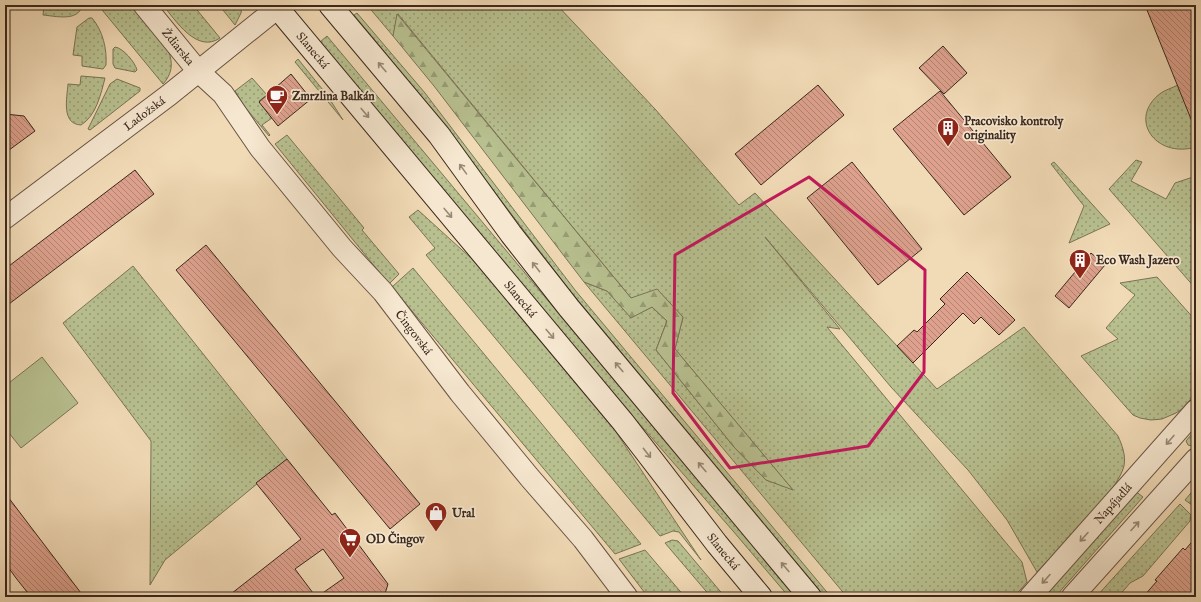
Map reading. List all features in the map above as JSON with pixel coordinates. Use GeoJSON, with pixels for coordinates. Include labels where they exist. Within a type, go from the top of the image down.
{"type":"FeatureCollection","features":[{"type":"Feature","properties":{"kind":"main road"},"geometry":{"type":"LineString","coordinates":[[330,5],[439,136],[511,234],[569,308],[810,597]]}},
{"type":"Feature","properties":{"kind":"main road","name":"Slanecká"},"geometry":{"type":"LineString","coordinates":[[278,6],[623,422],[717,544],[761,597]]}},
{"type":"Feature","properties":{"kind":"street","name":"Ždiarska"},"geometry":{"type":"LineString","coordinates":[[144,5],[198,71]]}},
{"type":"Feature","properties":{"kind":"street","name":"Ladožská"},"geometry":{"type":"LineString","coordinates":[[5,218],[169,95],[278,6]]}},
{"type":"Feature","properties":{"kind":"street","name":"Čingovská"},"geometry":{"type":"LineString","coordinates":[[198,71],[223,94],[260,148],[342,248],[383,292],[460,393],[530,478],[583,539],[627,597]]}},
{"type":"Feature","properties":{"kind":"street","name":"Napájadlá"},"geometry":{"type":"LineString","coordinates":[[1030,597],[1196,410]]}},
{"type":"Feature","properties":{"kind":"street"},"geometry":{"type":"LineString","coordinates":[[1072,597],[1196,459]]}},
{"type":"Feature","properties":{"kind":"highlighted area"},"geometry":{"type":"Polygon","coordinates":[[[809,177],[925,270],[924,372],[868,446],[730,468],[673,393],[675,255],[809,177]]]}},
{"type":"Feature","properties":{"kind":"green space"},"geometry":{"type":"Polygon","coordinates":[[[41,5],[82,6],[80,11],[76,14],[60,17],[43,15],[44,6],[41,5]]]}},
{"type":"Feature","properties":{"kind":"green space"},"geometry":{"type":"Polygon","coordinates":[[[98,5],[133,5],[157,32],[169,53],[171,63],[170,74],[163,84],[98,5]]]}},
{"type":"Feature","properties":{"kind":"green space"},"geometry":{"type":"Polygon","coordinates":[[[163,5],[193,5],[220,38],[211,42],[203,42],[195,39],[180,26],[163,5]]]}},
{"type":"Feature","properties":{"kind":"green space"},"geometry":{"type":"Polygon","coordinates":[[[219,5],[242,5],[241,13],[235,25],[219,5]]]}},
{"type":"Feature","properties":{"kind":"green space"},"geometry":{"type":"Polygon","coordinates":[[[367,5],[557,5],[655,109],[739,205],[755,193],[937,389],[1024,327],[1118,436],[1124,454],[1124,466],[1111,490],[1086,520],[1037,572],[1007,520],[968,470],[891,387],[765,237],[840,329],[827,327],[1022,562],[1027,582],[1014,597],[847,597],[584,282],[607,291],[631,317],[652,307],[667,321],[656,350],[734,447],[766,480],[792,489],[675,349],[683,317],[631,298],[398,14],[393,36],[367,5]]]}},
{"type":"Feature","properties":{"kind":"green space"},"geometry":{"type":"Polygon","coordinates":[[[357,13],[425,93],[575,290],[831,597],[825,597],[571,292],[421,96],[354,15],[357,13]]]}},
{"type":"Feature","properties":{"kind":"green space"},"geometry":{"type":"Polygon","coordinates":[[[397,14],[631,298],[657,289],[683,317],[675,349],[793,490],[766,480],[734,447],[656,350],[667,321],[652,307],[631,318],[607,291],[584,282],[434,86],[393,36],[397,14]]]}},
{"type":"Feature","properties":{"kind":"green space"},"geometry":{"type":"Polygon","coordinates":[[[89,18],[92,18],[96,23],[104,40],[106,65],[103,69],[82,66],[82,56],[73,55],[77,27],[89,18]]]}},
{"type":"Feature","properties":{"kind":"green space"},"geometry":{"type":"Polygon","coordinates":[[[327,36],[796,597],[789,597],[623,405],[320,42],[327,36]]]}},
{"type":"Feature","properties":{"kind":"green space"},"geometry":{"type":"Polygon","coordinates":[[[115,47],[122,50],[131,59],[137,70],[135,72],[115,68],[113,64],[113,49],[115,47]]]}},
{"type":"Feature","properties":{"kind":"green space"},"geometry":{"type":"Polygon","coordinates":[[[298,59],[327,95],[343,120],[295,62],[298,59]]]}},
{"type":"Feature","properties":{"kind":"green space"},"geometry":{"type":"Polygon","coordinates":[[[81,76],[105,78],[100,98],[91,116],[81,125],[75,124],[70,120],[66,103],[68,84],[80,85],[81,76]]]}},
{"type":"Feature","properties":{"kind":"green space"},"geometry":{"type":"Polygon","coordinates":[[[252,78],[267,95],[259,101],[272,118],[262,125],[270,135],[269,136],[245,107],[235,91],[252,78]]]}},
{"type":"Feature","properties":{"kind":"green space"},"geometry":{"type":"Polygon","coordinates":[[[117,79],[140,88],[140,91],[90,130],[88,129],[110,84],[117,79]]]}},
{"type":"Feature","properties":{"kind":"green space"},"geometry":{"type":"Polygon","coordinates":[[[1178,85],[1196,99],[1196,147],[1181,149],[1168,147],[1158,142],[1150,134],[1146,124],[1146,114],[1151,103],[1164,91],[1178,85]]]}},
{"type":"Feature","properties":{"kind":"green space"},"geometry":{"type":"Polygon","coordinates":[[[287,135],[364,228],[362,230],[399,274],[389,284],[275,144],[287,135]]]}},
{"type":"Feature","properties":{"kind":"green space"},"geometry":{"type":"Polygon","coordinates":[[[1136,160],[1142,162],[1131,181],[1166,199],[1175,183],[1196,176],[1196,289],[1109,189],[1136,160]]]}},
{"type":"Feature","properties":{"kind":"green space"},"geometry":{"type":"Polygon","coordinates":[[[1054,162],[1110,224],[1069,243],[1084,206],[1051,164],[1054,162]]]}},
{"type":"Feature","properties":{"kind":"green space"},"geometry":{"type":"Polygon","coordinates":[[[418,210],[472,259],[614,429],[701,560],[679,532],[673,531],[660,536],[426,255],[435,248],[409,217],[418,210]]]}},
{"type":"Feature","properties":{"kind":"green space"},"geometry":{"type":"Polygon","coordinates":[[[133,266],[287,459],[165,560],[150,585],[151,441],[63,323],[133,266]]]}},
{"type":"Feature","properties":{"kind":"green space"},"geometry":{"type":"Polygon","coordinates":[[[413,268],[641,544],[615,554],[392,287],[413,268]]]}},
{"type":"Feature","properties":{"kind":"green space"},"geometry":{"type":"Polygon","coordinates":[[[1157,277],[1196,321],[1196,393],[1182,409],[1176,413],[1162,419],[1151,420],[1133,415],[1081,356],[1118,339],[1106,328],[1135,295],[1120,283],[1157,277]]]}},
{"type":"Feature","properties":{"kind":"green space"},"geometry":{"type":"Polygon","coordinates":[[[42,357],[78,403],[21,448],[5,428],[5,386],[42,357]]]}},
{"type":"Feature","properties":{"kind":"green space"},"geometry":{"type":"Polygon","coordinates":[[[1196,429],[1196,442],[1192,446],[1188,445],[1186,441],[1196,429]]]}},
{"type":"Feature","properties":{"kind":"green space"},"geometry":{"type":"Polygon","coordinates":[[[1196,487],[1196,508],[1185,500],[1196,487]]]}},
{"type":"Feature","properties":{"kind":"green space"},"geometry":{"type":"Polygon","coordinates":[[[1135,491],[1143,497],[1055,597],[1042,597],[1135,491]]]}},
{"type":"Feature","properties":{"kind":"green space"},"geometry":{"type":"Polygon","coordinates":[[[1180,504],[1191,515],[1190,521],[1143,576],[1130,583],[1118,597],[1096,597],[1180,504]]]}},
{"type":"Feature","properties":{"kind":"green space"},"geometry":{"type":"Polygon","coordinates":[[[672,540],[678,541],[725,597],[711,597],[665,543],[672,540]]]}},
{"type":"Feature","properties":{"kind":"green space"},"geometry":{"type":"Polygon","coordinates":[[[645,550],[685,597],[648,597],[619,559],[645,550]]]}},
{"type":"Feature","properties":{"kind":"building"},"geometry":{"type":"Polygon","coordinates":[[[1145,5],[1196,5],[1196,129],[1195,129],[1145,5]]]}},
{"type":"Feature","properties":{"kind":"building"},"geometry":{"type":"Polygon","coordinates":[[[943,46],[967,73],[944,94],[919,68],[943,46]]]}},
{"type":"Feature","properties":{"kind":"building"},"geometry":{"type":"Polygon","coordinates":[[[291,74],[311,99],[278,126],[259,102],[291,74]]]}},
{"type":"Feature","properties":{"kind":"building"},"geometry":{"type":"Polygon","coordinates":[[[818,85],[844,115],[761,185],[735,154],[818,85]]]}},
{"type":"Feature","properties":{"kind":"building","name":"Pracovisko kontroly originality"},"geometry":{"type":"Polygon","coordinates":[[[940,91],[1011,177],[964,215],[893,129],[940,91]]]}},
{"type":"Feature","properties":{"kind":"building"},"geometry":{"type":"Polygon","coordinates":[[[5,114],[24,116],[35,131],[5,153],[5,114]]]}},
{"type":"Feature","properties":{"kind":"building"},"geometry":{"type":"Polygon","coordinates":[[[852,162],[922,249],[878,285],[807,198],[852,162]]]}},
{"type":"Feature","properties":{"kind":"building"},"geometry":{"type":"Polygon","coordinates":[[[135,170],[154,194],[5,307],[5,269],[135,170]]]}},
{"type":"Feature","properties":{"kind":"building"},"geometry":{"type":"Polygon","coordinates":[[[206,245],[420,504],[390,529],[176,270],[206,245]]]}},
{"type":"Feature","properties":{"kind":"building","name":"Eco Wash Jazero"},"geometry":{"type":"Polygon","coordinates":[[[1091,253],[1105,265],[1069,308],[1055,296],[1091,253]]]}},
{"type":"Feature","properties":{"kind":"building"},"geometry":{"type":"Polygon","coordinates":[[[967,272],[1015,320],[999,335],[981,317],[974,324],[963,313],[913,363],[897,346],[914,330],[917,332],[945,304],[940,299],[967,272]]]}},
{"type":"Feature","properties":{"kind":"building","name":"OD Čingov"},"geometry":{"type":"Polygon","coordinates":[[[287,459],[332,515],[335,513],[388,584],[384,597],[317,597],[344,578],[323,549],[295,569],[316,597],[227,597],[301,539],[256,483],[287,459]]]}},
{"type":"Feature","properties":{"kind":"building"},"geometry":{"type":"Polygon","coordinates":[[[5,493],[84,597],[31,597],[16,578],[5,563],[5,493]]]}},
{"type":"Feature","properties":{"kind":"building"},"geometry":{"type":"Polygon","coordinates":[[[1196,537],[1196,597],[1143,597],[1157,581],[1155,580],[1183,548],[1185,550],[1196,537]]]}},
{"type":"Feature","properties":{"kind":"place","name":"Zmrzlina Balkán"},"geometry":{"type":"Point","coordinates":[277,116]}},
{"type":"Feature","properties":{"kind":"place","name":"Pracovisko kontroly originality"},"geometry":{"type":"Point","coordinates":[948,148]}},
{"type":"Feature","properties":{"kind":"place","name":"Eco Wash Jazero"},"geometry":{"type":"Point","coordinates":[1080,280]}},
{"type":"Feature","properties":{"kind":"place","name":"Ural"},"geometry":{"type":"Point","coordinates":[436,532]}},
{"type":"Feature","properties":{"kind":"place","name":"OD Čingov"},"geometry":{"type":"Point","coordinates":[350,558]}}]}
